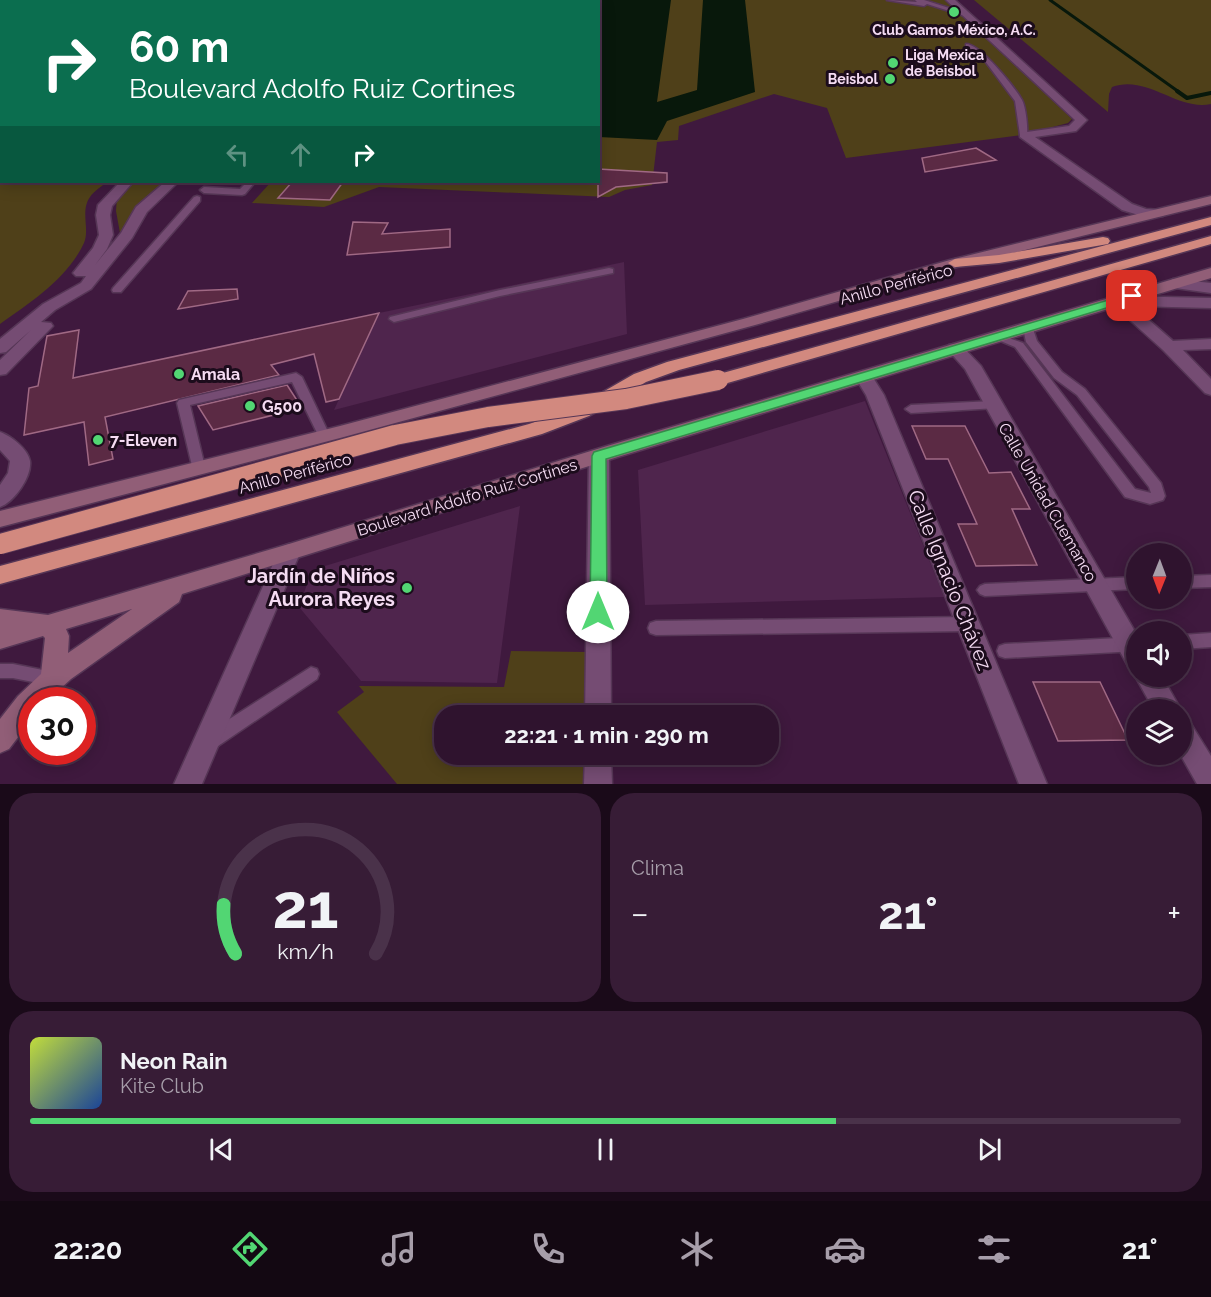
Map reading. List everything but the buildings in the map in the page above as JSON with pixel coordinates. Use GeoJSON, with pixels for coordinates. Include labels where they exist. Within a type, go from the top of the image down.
{"type":"FeatureCollection","features":[{"type":"Feature","properties":{"kind":"highway","name":"Anillo Periférico"},"geometry":{"type":"LineString","coordinates":[[0,575],[420,462],[559,421],[582,412],[640,378],[673,366],[1211,221]]}},
{"type":"Feature","properties":{"kind":"highway"},"geometry":{"type":"LineString","coordinates":[[955,263],[999,259],[1092,241],[1149,237]]}},
{"type":"Feature","properties":{"kind":"highway","name":"Anillo Periférico"},"geometry":{"type":"LineString","coordinates":[[0,544],[395,435],[500,416],[626,399],[718,380],[1211,240]]}},
{"type":"Feature","properties":{"kind":"main road"},"geometry":{"type":"LineString","coordinates":[[0,519],[324,436],[749,322],[955,263],[1211,200]]}},
{"type":"Feature","properties":{"kind":"main road","name":"Boulevard Adolfo Ruiz Cortines"},"geometry":{"type":"LineString","coordinates":[[0,639],[289,553],[599,456],[1211,273]]}},
{"type":"Feature","properties":{"kind":"main road"},"geometry":{"type":"LineString","coordinates":[[0,740],[27,704],[53,679],[123,626],[191,582]]}},
{"type":"Feature","properties":{"kind":"main road"},"geometry":{"type":"LineString","coordinates":[[0,619],[49,625],[57,636],[53,679]]}},
{"type":"Feature","properties":{"kind":"street"},"geometry":{"type":"LineString","coordinates":[[950,0],[1081,120],[1072,129],[1024,135]]}},
{"type":"Feature","properties":{"kind":"street"},"geometry":{"type":"LineString","coordinates":[[1024,135],[1123,205],[1138,212],[1158,213]]}},
{"type":"Feature","properties":{"kind":"street"},"geometry":{"type":"LineString","coordinates":[[0,370],[63,308],[69,285],[88,266],[100,249],[106,235],[103,215],[105,205],[126,183]]}},
{"type":"Feature","properties":{"kind":"street"},"geometry":{"type":"LineString","coordinates":[[0,348],[49,307],[86,286],[107,263],[141,210],[171,183]]}},
{"type":"Feature","properties":{"kind":"street"},"geometry":{"type":"LineString","coordinates":[[1123,205],[1128,213],[1129,221]]}},
{"type":"Feature","properties":{"kind":"street"},"geometry":{"type":"LineString","coordinates":[[1173,284],[1211,288]]}},
{"type":"Feature","properties":{"kind":"street"},"geometry":{"type":"LineString","coordinates":[[1118,301],[1211,303]]}},
{"type":"Feature","properties":{"kind":"street"},"geometry":{"type":"LineString","coordinates":[[1118,301],[1169,346],[1211,389]]}},
{"type":"Feature","properties":{"kind":"street"},"geometry":{"type":"LineString","coordinates":[[1169,346],[1211,344]]}},
{"type":"Feature","properties":{"kind":"street","name":"Calle Unidad Cuemanco"},"geometry":{"type":"LineString","coordinates":[[955,349],[972,366],[1094,584],[1126,636]]}},
{"type":"Feature","properties":{"kind":"street","name":"Calle Ignacio Chávez"},"geometry":{"type":"LineString","coordinates":[[864,376],[875,395],[1034,784]]}},
{"type":"Feature","properties":{"kind":"street"},"geometry":{"type":"LineString","coordinates":[[0,439],[19,456],[20,464],[12,485],[0,499]]}},
{"type":"Feature","properties":{"kind":"street"},"geometry":{"type":"LineString","coordinates":[[598,705],[599,456]]}},
{"type":"Feature","properties":{"kind":"street"},"geometry":{"type":"LineString","coordinates":[[188,784],[289,553]]}},
{"type":"Feature","properties":{"kind":"street"},"geometry":{"type":"LineString","coordinates":[[1192,750],[1211,781]]}},
{"type":"Feature","properties":{"kind":"street"},"geometry":{"type":"LineString","coordinates":[[598,765],[598,784]]}},
{"type":"Feature","properties":{"kind":"lane"},"geometry":{"type":"LineString","coordinates":[[890,0],[931,2]]}},
{"type":"Feature","properties":{"kind":"lane"},"geometry":{"type":"LineString","coordinates":[[918,0],[962,12]]}},
{"type":"Feature","properties":{"kind":"lane"},"geometry":{"type":"LineString","coordinates":[[968,45],[984,56],[1019,101],[1024,135]]}},
{"type":"Feature","properties":{"kind":"lane"},"geometry":{"type":"LineString","coordinates":[[211,183],[204,190],[242,192],[250,183]]}},
{"type":"Feature","properties":{"kind":"lane"},"geometry":{"type":"LineString","coordinates":[[117,290],[197,199]]}},
{"type":"Feature","properties":{"kind":"lane"},"geometry":{"type":"LineString","coordinates":[[394,319],[500,293],[609,272]]}},
{"type":"Feature","properties":{"kind":"lane"},"geometry":{"type":"LineString","coordinates":[[997,337],[1019,345],[1130,494],[1150,499],[1158,496],[1156,486],[1081,392],[1058,375],[1032,342],[1028,328]]}},
{"type":"Feature","properties":{"kind":"lane"},"geometry":{"type":"LineString","coordinates":[[198,467],[183,403],[296,377],[324,436]]}},
{"type":"Feature","properties":{"kind":"lane"},"geometry":{"type":"LineString","coordinates":[[911,409],[993,405]]}},
{"type":"Feature","properties":{"kind":"lane"},"geometry":{"type":"LineString","coordinates":[[1192,582],[1211,581]]}},
{"type":"Feature","properties":{"kind":"lane"},"geometry":{"type":"LineString","coordinates":[[985,590],[1126,583]]}},
{"type":"Feature","properties":{"kind":"lane"},"geometry":{"type":"LineString","coordinates":[[657,628],[968,624]]}},
{"type":"Feature","properties":{"kind":"lane"},"geometry":{"type":"LineString","coordinates":[[1192,641],[1211,640]]}},
{"type":"Feature","properties":{"kind":"lane"},"geometry":{"type":"LineString","coordinates":[[1005,651],[1126,649]]}},
{"type":"Feature","properties":{"kind":"lane"},"geometry":{"type":"LineString","coordinates":[[0,671],[13,671],[53,679]]}},
{"type":"Feature","properties":{"kind":"lane"},"geometry":{"type":"LineString","coordinates":[[206,744],[312,674]]}},
{"type":"Feature","properties":{"kind":"shaded area"},"geometry":{"type":"Polygon","coordinates":[[[600,0],[949,0],[1072,119],[1068,123],[1022,135],[846,158],[827,108],[774,94],[679,126],[678,140],[657,142],[652,185],[625,190],[609,197],[379,187],[324,207],[252,203],[270,183],[600,183],[600,0]]]}},
{"type":"Feature","properties":{"kind":"shaded area"},"geometry":{"type":"Polygon","coordinates":[[[600,0],[671,0],[657,102],[697,90],[703,0],[745,0],[755,92],[667,121],[657,140],[600,137],[600,0]]]}},
{"type":"Feature","properties":{"kind":"shaded area"},"geometry":{"type":"Polygon","coordinates":[[[974,0],[1211,0],[1211,104],[1198,105],[1137,85],[1125,84],[1112,87],[1109,94],[1108,112],[974,0]]]}},
{"type":"Feature","properties":{"kind":"shaded area"},"geometry":{"type":"Polygon","coordinates":[[[0,183],[106,183],[87,202],[86,238],[68,268],[47,289],[0,324],[0,183]]]}},
{"type":"Feature","properties":{"kind":"shaded area"},"geometry":{"type":"Polygon","coordinates":[[[133,183],[167,183],[141,207],[120,233],[116,211],[117,197],[133,183]]]}},
{"type":"Feature","properties":{"kind":"shaded area"},"geometry":{"type":"Polygon","coordinates":[[[624,262],[627,334],[334,410],[379,313],[624,262]]]}},
{"type":"Feature","properties":{"kind":"shaded area"},"geometry":{"type":"Polygon","coordinates":[[[865,401],[944,597],[645,605],[638,470],[865,401]]]}},
{"type":"Feature","properties":{"kind":"shaded area","name":"Jardín de Niños Aurora Reyes"},"geometry":{"type":"Polygon","coordinates":[[[520,506],[497,683],[361,681],[299,607],[312,570],[520,506]]]}},
{"type":"Feature","properties":{"kind":"shaded area"},"geometry":{"type":"Polygon","coordinates":[[[511,651],[587,652],[586,705],[434,705],[434,765],[586,765],[585,784],[397,784],[337,712],[364,692],[359,686],[504,687],[511,651]]]}},
{"type":"Feature","properties":{"kind":"waterway"},"geometry":{"type":"LineString","coordinates":[[1050,0],[1179,92]]}},
{"type":"Feature","properties":{"kind":"waterway"},"geometry":{"type":"LineString","coordinates":[[1177,91],[1187,98],[1211,93]]}},
{"type":"Feature","properties":{"kind":"place","name":"Club Gamos México, A.C."},"geometry":{"type":"Point","coordinates":[954,12]}},
{"type":"Feature","properties":{"kind":"place","name":"Liga Mexica de Beisbol"},"geometry":{"type":"Point","coordinates":[893,63]}},
{"type":"Feature","properties":{"kind":"place","name":"Beisbol"},"geometry":{"type":"Point","coordinates":[890,79]}},
{"type":"Feature","properties":{"kind":"place","name":"Amala"},"geometry":{"type":"Point","coordinates":[179,374]}},
{"type":"Feature","properties":{"kind":"place","name":"G500"},"geometry":{"type":"Point","coordinates":[250,406]}},
{"type":"Feature","properties":{"kind":"place","name":"7-Eleven"},"geometry":{"type":"Point","coordinates":[98,440]}},
{"type":"Feature","properties":{"kind":"place","name":"Jardín de Niños Aurora Reyes"},"geometry":{"type":"Point","coordinates":[407,588]}},
{"type":"Feature","properties":{"kind":"route"},"geometry":{"type":"LineString","coordinates":[[598,612],[599,456],[1132,296]]}}]}
